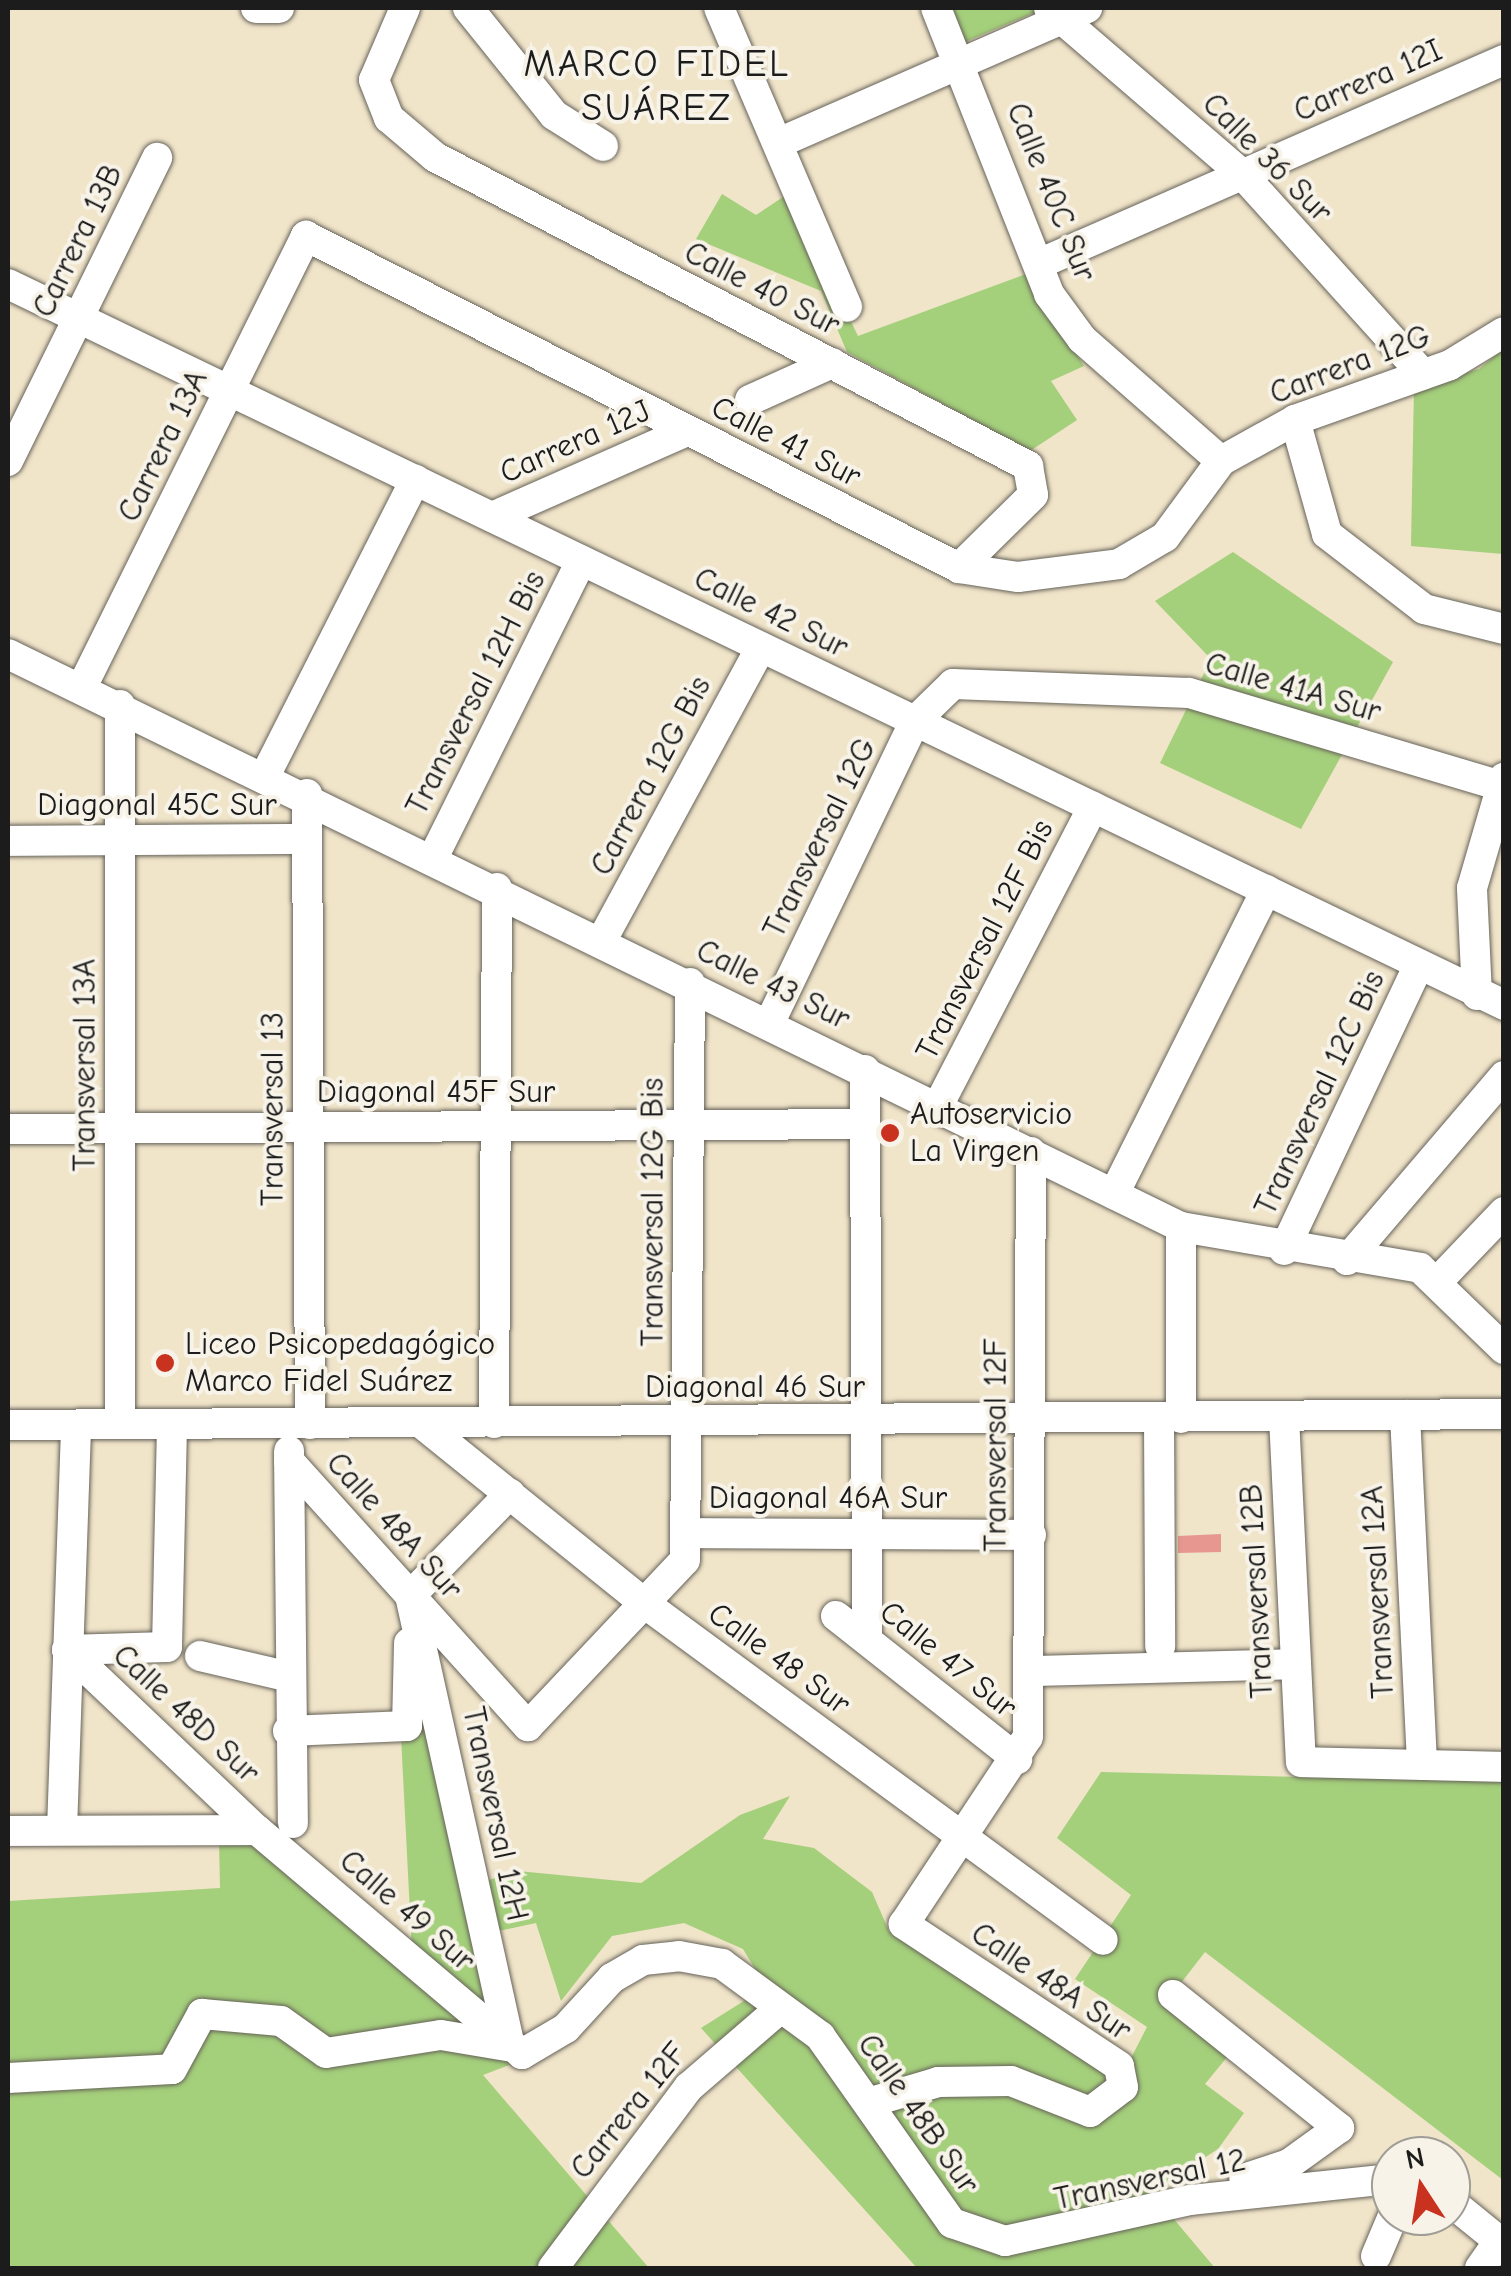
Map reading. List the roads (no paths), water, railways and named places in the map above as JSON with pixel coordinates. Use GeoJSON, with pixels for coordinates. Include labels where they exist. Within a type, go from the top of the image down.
{"type":"FeatureCollection","features":[{"type":"Feature","properties":{"kind":"street"},"geometry":{"type":"LineString","coordinates":[[256,8],[278,8]]}},
{"type":"Feature","properties":{"kind":"street","name":"Calle 40 Sur"},"geometry":{"type":"LineString","coordinates":[[405,8],[374,80],[389,118],[451,166],[832,363],[1036,478],[1033,495],[959,568]]}},
{"type":"Feature","properties":{"kind":"street"},"geometry":{"type":"LineString","coordinates":[[468,8],[554,115],[604,146]]}},
{"type":"Feature","properties":{"kind":"street"},"geometry":{"type":"LineString","coordinates":[[719,8],[783,141],[847,308]]}},
{"type":"Feature","properties":{"kind":"street","name":"Calle 40C Sur"},"geometry":{"type":"LineString","coordinates":[[936,8],[962,62],[1041,263],[1049,294],[1082,339],[1222,461]]}},
{"type":"Feature","properties":{"kind":"street"},"geometry":{"type":"LineString","coordinates":[[783,141],[1066,11]]}},
{"type":"Feature","properties":{"kind":"street","name":"Calle 36 Sur"},"geometry":{"type":"LineString","coordinates":[[1066,11],[1242,174],[1423,374]]}},
{"type":"Feature","properties":{"kind":"street","name":"Carrera 12I"},"geometry":{"type":"LineString","coordinates":[[1041,263],[1504,60]]}},
{"type":"Feature","properties":{"kind":"street","name":"Carrera 13B"},"geometry":{"type":"LineString","coordinates":[[8,462],[157,158]]}},
{"type":"Feature","properties":{"kind":"street","name":"Carrera 13A"},"geometry":{"type":"LineString","coordinates":[[82,686],[306,236]]}},
{"type":"Feature","properties":{"kind":"street","name":"Calle 41 Sur"},"geometry":{"type":"LineString","coordinates":[[306,236],[959,568],[1018,576],[1119,564],[1166,537],[1222,461]]}},
{"type":"Feature","properties":{"kind":"street","name":"Calle 42 Sur"},"geometry":{"type":"LineString","coordinates":[[8,284],[1490,1000]]}},
{"type":"Feature","properties":{"kind":"street","name":"Carrera 12G"},"geometry":{"type":"LineString","coordinates":[[1222,461],[1295,420],[1423,374],[1504,332]]}},
{"type":"Feature","properties":{"kind":"street"},"geometry":{"type":"LineString","coordinates":[[750,400],[832,363]]}},
{"type":"Feature","properties":{"kind":"street"},"geometry":{"type":"LineString","coordinates":[[1295,420],[1327,534],[1424,609],[1504,628]]}},
{"type":"Feature","properties":{"kind":"street","name":"Carrera 12J"},"geometry":{"type":"LineString","coordinates":[[492,518],[687,431]]}},
{"type":"Feature","properties":{"kind":"street"},"geometry":{"type":"LineString","coordinates":[[266,774],[415,480]]}},
{"type":"Feature","properties":{"kind":"street","name":"Transversal 12H Bis"},"geometry":{"type":"LineString","coordinates":[[434,856],[581,560]]}},
{"type":"Feature","properties":{"kind":"street","name":"Carrera 12G Bis"},"geometry":{"type":"LineString","coordinates":[[602,940],[761,647]]}},
{"type":"Feature","properties":{"kind":"street","name":"Calle 43 Sur"},"geometry":{"type":"LineString","coordinates":[[8,654],[307,794],[1180,1226],[1284,1250],[1420,1268],[1439,1280],[1504,1348]]}},
{"type":"Feature","properties":{"kind":"street","name":"Transversal 12G"},"geometry":{"type":"LineString","coordinates":[[770,1022],[916,721],[942,690]]}},
{"type":"Feature","properties":{"kind":"street","name":"Calle 41A Sur"},"geometry":{"type":"LineString","coordinates":[[942,690],[1189,693],[1502,782]]}},
{"type":"Feature","properties":{"kind":"street","name":"Transversal 13A"},"geometry":{"type":"LineString","coordinates":[[120,705],[120,1424]]}},
{"type":"Feature","properties":{"kind":"street"},"geometry":{"type":"LineString","coordinates":[[1490,1000],[1472,888],[1494,851],[1502,782]]}},
{"type":"Feature","properties":{"kind":"street","name":"Transversal 13"},"geometry":{"type":"LineString","coordinates":[[292,1823],[286,1676],[289,1460],[299,1424],[308,1128],[307,794]]}},
{"type":"Feature","properties":{"kind":"street","name":"Transversal 12F Bis"},"geometry":{"type":"LineString","coordinates":[[938,1106],[1093,807]]}},
{"type":"Feature","properties":{"kind":"street","name":"Diagonal 45C Sur"},"geometry":{"type":"LineString","coordinates":[[8,841],[306,839]]}},
{"type":"Feature","properties":{"kind":"street"},"geometry":{"type":"LineString","coordinates":[[494,1423],[497,888]]}},
{"type":"Feature","properties":{"kind":"street"},"geometry":{"type":"LineString","coordinates":[[1114,1194],[1266,890]]}},
{"type":"Feature","properties":{"kind":"street","name":"Transversal 12C Bis"},"geometry":{"type":"LineString","coordinates":[[1284,1250],[1418,966]]}},
{"type":"Feature","properties":{"kind":"street","name":"Transversal 12G Bis"},"geometry":{"type":"LineString","coordinates":[[685,1546],[690,983]]}},
{"type":"Feature","properties":{"kind":"street"},"geometry":{"type":"LineString","coordinates":[[866,1070],[867,1639]]}},
{"type":"Feature","properties":{"kind":"street"},"geometry":{"type":"LineString","coordinates":[[1347,1260],[1504,1076]]}},
{"type":"Feature","properties":{"kind":"street","name":"Diagonal 45F Sur"},"geometry":{"type":"LineString","coordinates":[[8,1130],[866,1124]]}},
{"type":"Feature","properties":{"kind":"street","name":"Transversal 12F"},"geometry":{"type":"LineString","coordinates":[[1022,1748],[1030,1670],[1031,1152]]}},
{"type":"Feature","properties":{"kind":"street"},"geometry":{"type":"LineString","coordinates":[[1439,1280],[1504,1212]]}},
{"type":"Feature","properties":{"kind":"street"},"geometry":{"type":"LineString","coordinates":[[1160,1646],[1180,1226]]}},
{"type":"Feature","properties":{"kind":"street","name":"Diagonal 46 Sur"},"geometry":{"type":"LineString","coordinates":[[8,1425],[1504,1414]]}},
{"type":"Feature","properties":{"kind":"street","name":"Transversal 12A"},"geometry":{"type":"LineString","coordinates":[[1405,1416],[1422,1765]]}},
{"type":"Feature","properties":{"kind":"street","name":"Transversal 12B"},"geometry":{"type":"LineString","coordinates":[[1284,1417],[1300,1762],[1422,1765]]}},
{"type":"Feature","properties":{"kind":"street","name":"Calle 48 Sur"},"geometry":{"type":"LineString","coordinates":[[421,1423],[644,1603],[1103,1940]]}},
{"type":"Feature","properties":{"kind":"street"},"geometry":{"type":"LineString","coordinates":[[67,1650],[168,1647],[172,1424]]}},
{"type":"Feature","properties":{"kind":"street"},"geometry":{"type":"LineString","coordinates":[[62,1830],[76,1425]]}},
{"type":"Feature","properties":{"kind":"street","name":"Calle 48A Sur"},"geometry":{"type":"LineString","coordinates":[[289,1460],[528,1726],[644,1603]]}},
{"type":"Feature","properties":{"kind":"street"},"geometry":{"type":"LineString","coordinates":[[288,1731],[407,1726],[410,1596],[510,1494]]}},
{"type":"Feature","properties":{"kind":"street","name":"Diagonal 46A Sur"},"geometry":{"type":"LineString","coordinates":[[685,1546],[866,1531],[1031,1535]]}},
{"type":"Feature","properties":{"kind":"street"},"geometry":{"type":"LineString","coordinates":[[644,1603],[685,1546]]}},
{"type":"Feature","properties":{"kind":"street","name":"Transversal 12H"},"geometry":{"type":"LineString","coordinates":[[410,1596],[510,2046]]}},
{"type":"Feature","properties":{"kind":"street","name":"Calle 47 Sur"},"geometry":{"type":"LineString","coordinates":[[836,1616],[1022,1748]]}},
{"type":"Feature","properties":{"kind":"street","name":"Calle 48D Sur"},"geometry":{"type":"LineString","coordinates":[[67,1650],[257,1830]]}},
{"type":"Feature","properties":{"kind":"street"},"geometry":{"type":"LineString","coordinates":[[200,1656],[286,1676]]}},
{"type":"Feature","properties":{"kind":"street"},"geometry":{"type":"LineString","coordinates":[[1030,1670],[1296,1664]]}},
{"type":"Feature","properties":{"kind":"street"},"geometry":{"type":"LineString","coordinates":[[962,1837],[1022,1748]]}},
{"type":"Feature","properties":{"kind":"street"},"geometry":{"type":"LineString","coordinates":[[1422,1765],[1504,1767]]}},
{"type":"Feature","properties":{"kind":"street"},"geometry":{"type":"LineString","coordinates":[[8,1831],[257,1830]]}},
{"type":"Feature","properties":{"kind":"street","name":"Calle 49 Sur"},"geometry":{"type":"LineString","coordinates":[[257,1830],[510,2046]]}},
{"type":"Feature","properties":{"kind":"street","name":"Calle 48A Sur"},"geometry":{"type":"LineString","coordinates":[[871,2102],[938,2082],[1012,2081],[1090,2112],[1124,2087],[1120,2066],[904,1924],[962,1837]]}},
{"type":"Feature","properties":{"kind":"street","name":"Calle 48B Sur"},"geometry":{"type":"LineString","coordinates":[[510,2046],[532,2052],[612,1978],[642,1960],[679,1956],[722,1964],[776,2012],[820,2036],[871,2102],[952,2224],[1005,2241]]}},
{"type":"Feature","properties":{"kind":"street"},"geometry":{"type":"LineString","coordinates":[[1156,2210],[1290,2164],[1339,2128],[1173,1995]]}},
{"type":"Feature","properties":{"kind":"street","name":"Carrera 12F"},"geometry":{"type":"LineString","coordinates":[[553,2268],[615,2174],[689,2087],[776,2012]]}},
{"type":"Feature","properties":{"kind":"street"},"geometry":{"type":"LineString","coordinates":[[8,2078],[73,2081],[172,2069],[202,2014],[282,2020],[326,2053],[441,2035],[510,2046]]}},
{"type":"Feature","properties":{"kind":"street","name":"Transversal 12"},"geometry":{"type":"LineString","coordinates":[[1005,2241],[1156,2210],[1371,2179]]}},
{"type":"Feature","properties":{"kind":"street"},"geometry":{"type":"LineString","coordinates":[[1471,2219],[1502,2246],[1480,2268]]}},
{"type":"Feature","properties":{"kind":"street"},"geometry":{"type":"LineString","coordinates":[[1376,2256],[1384,2236]]}},
{"type":"Feature","properties":{"kind":"place","name":"Autoservicio La Virgen"},"geometry":{"type":"Point","coordinates":[890,1133]}},
{"type":"Feature","properties":{"kind":"place","name":"Liceo Psicopedagógico Marco Fidel Suárez"},"geometry":{"type":"Point","coordinates":[165,1363]}},
{"type":"Feature","properties":{"kind":"district","name":"MARCO FIDEL SUÁREZ"},"geometry":{"type":"Point","coordinates":[657,87]}}]}
